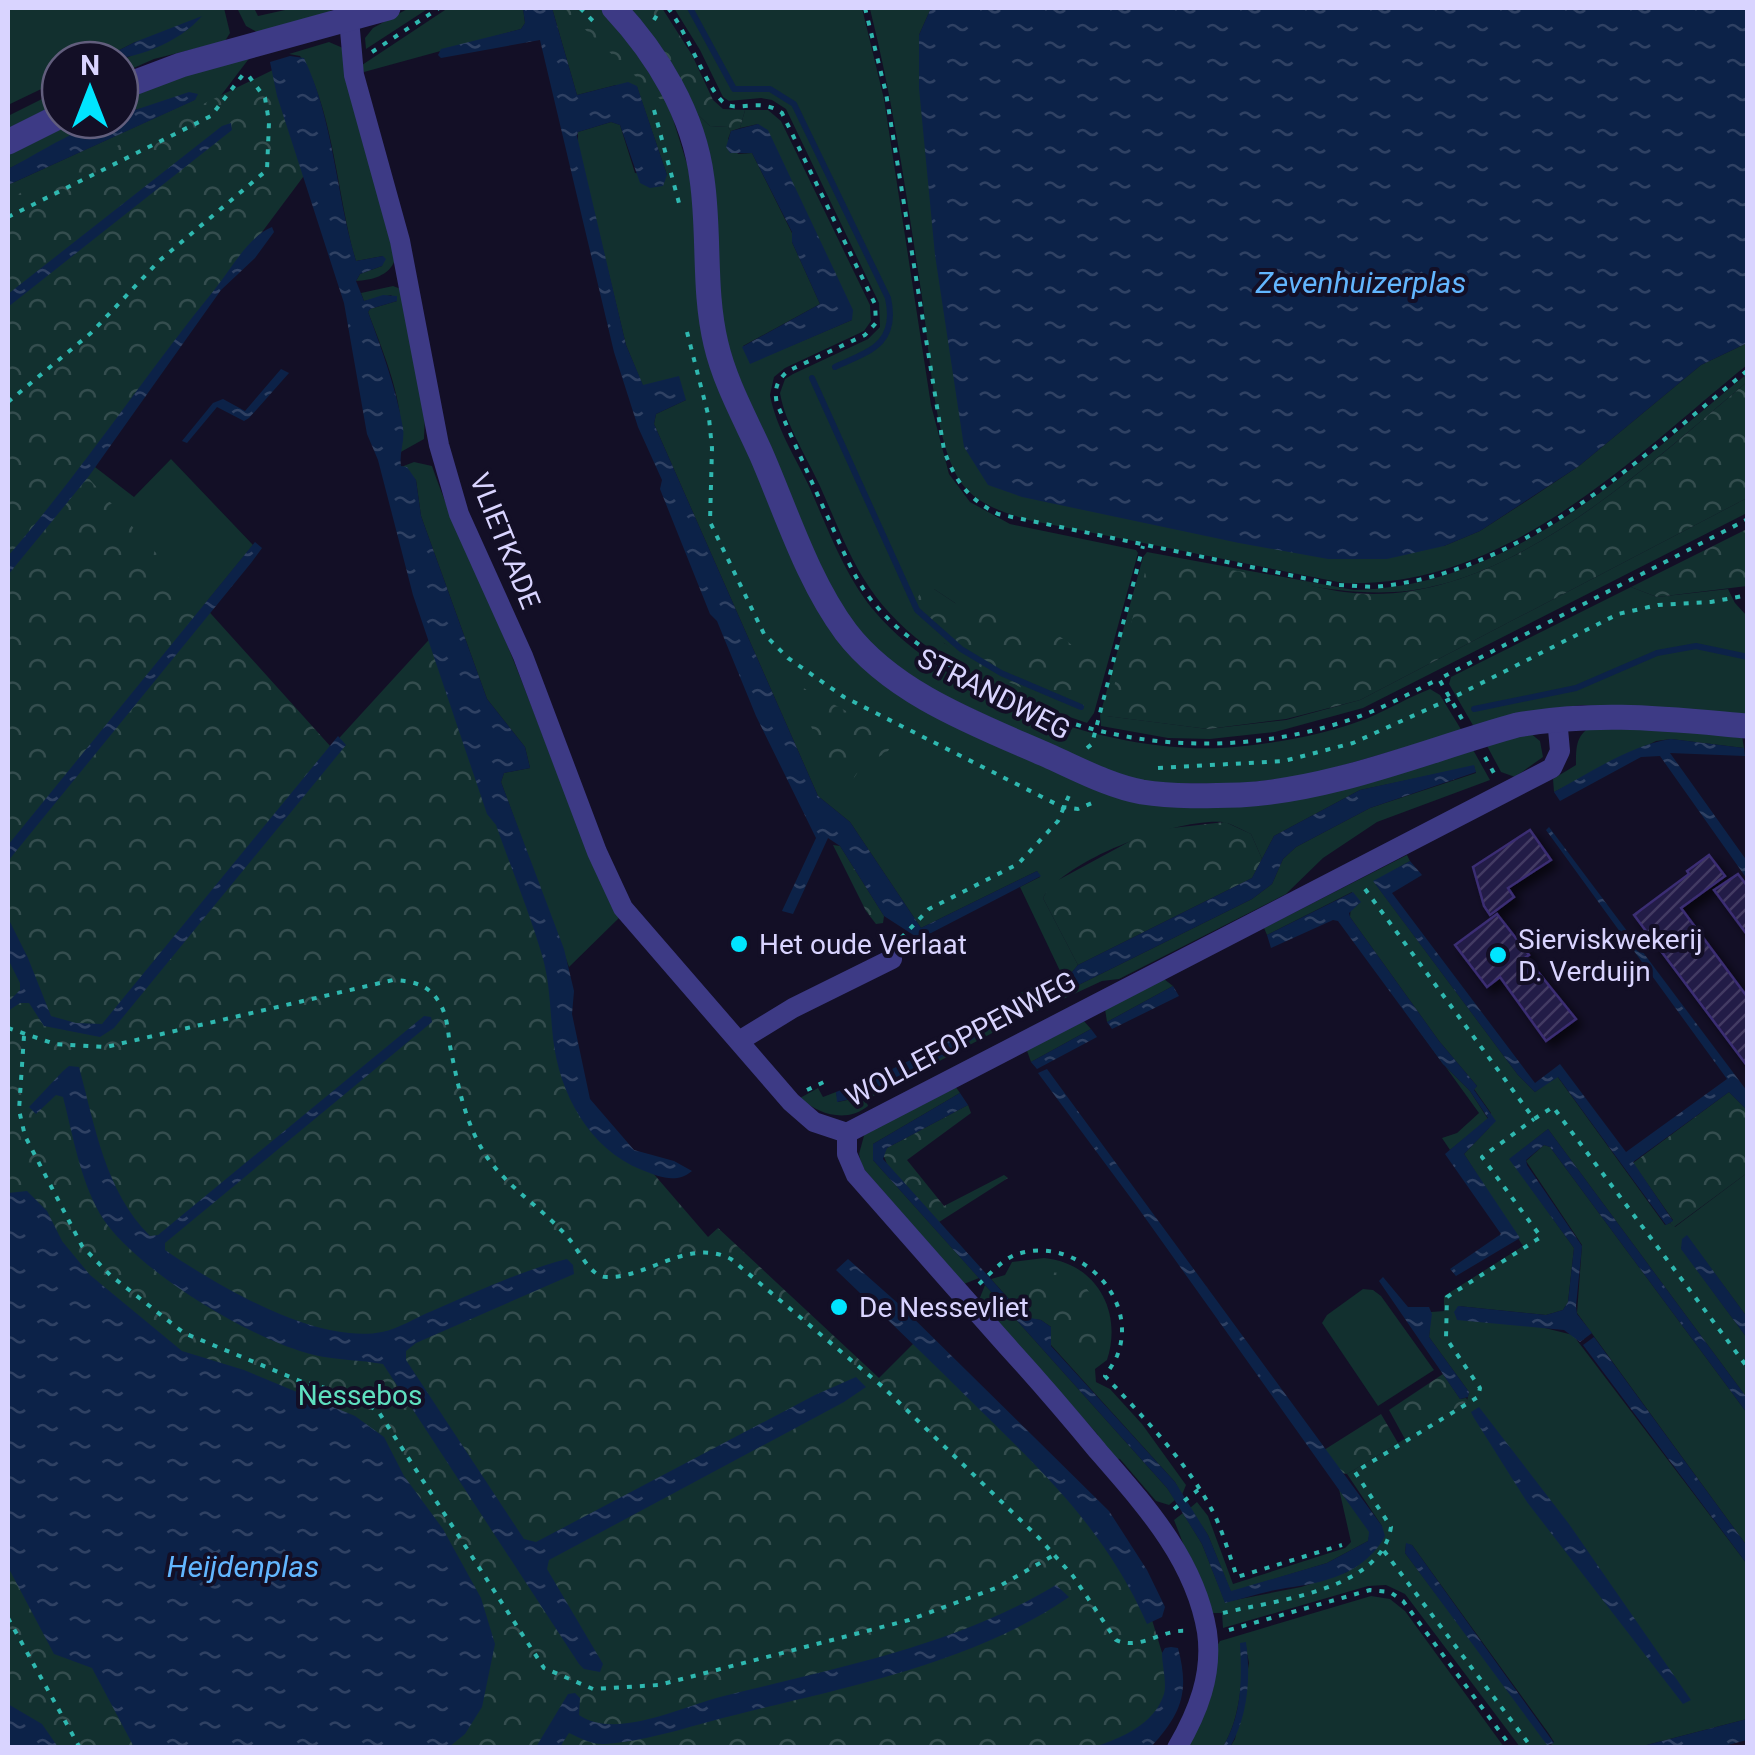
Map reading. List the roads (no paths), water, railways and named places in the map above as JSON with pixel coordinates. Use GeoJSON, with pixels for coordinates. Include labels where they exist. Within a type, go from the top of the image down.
{"type":"FeatureCollection","features":[{"type":"Feature","properties":{"kind":"street"},"geometry":{"type":"LineString","coordinates":[[140,81],[348,13],[388,8]]}},
{"type":"Feature","properties":{"kind":"street","name":"STRANDWEG"},"geometry":{"type":"LineString","coordinates":[[614,8],[643,39],[666,73],[689,130],[702,180],[708,298],[717,348],[822,594],[847,634],[874,662],[942,706],[1113,784],[1141,792],[1192,796],[1286,790],[1473,737],[1557,718]]}},
{"type":"Feature","properties":{"kind":"street","name":"VLIETKADE"},"geometry":{"type":"LineString","coordinates":[[348,13],[362,109],[400,241],[439,445],[459,514],[523,656],[597,852],[622,908],[792,1102],[814,1122],[847,1133]]}},
{"type":"Feature","properties":{"kind":"street"},"geometry":{"type":"LineString","coordinates":[[8,142],[40,126]]}},
{"type":"Feature","properties":{"kind":"street"},"geometry":{"type":"LineString","coordinates":[[1557,718],[1618,715],[1748,726]]}},
{"type":"Feature","properties":{"kind":"street","name":"WOLLEFOPPENWEG"},"geometry":{"type":"LineString","coordinates":[[1177,1748],[1193,1720],[1205,1686],[1206,1627],[1174,1544],[1158,1520],[856,1175],[847,1154],[847,1133],[1552,768],[1560,752],[1557,718]]}},
{"type":"Feature","properties":{"kind":"street"},"geometry":{"type":"LineString","coordinates":[[739,1041],[793,1008],[892,959]]}},
{"type":"Feature","properties":{"kind":"water"},"geometry":{"type":"Polygon","coordinates":[[[523,8],[552,8],[577,95],[628,82],[637,86],[667,175],[663,186],[650,188],[640,183],[620,125],[611,122],[578,132],[577,136],[626,345],[643,385],[679,376],[686,400],[656,414],[654,424],[818,796],[850,822],[921,928],[1037,871],[1041,876],[931,933],[915,936],[884,916],[840,846],[828,838],[793,914],[782,911],[816,838],[756,716],[717,621],[710,614],[660,489],[662,480],[638,427],[614,352],[540,40],[441,58],[438,55],[441,49],[521,29],[525,23],[523,8]]]}},
{"type":"Feature","properties":{"kind":"water","name":"Zevenhuizerplas"},"geometry":{"type":"Polygon","coordinates":[[[931,8],[1747,8],[1745,344],[1701,365],[1579,466],[1480,531],[1444,546],[1387,559],[1328,559],[1239,543],[1022,497],[988,485],[964,447],[935,255],[919,88],[919,35],[931,8]]]}},
{"type":"Feature","properties":{"kind":"water"},"geometry":{"type":"Polygon","coordinates":[[[202,16],[181,35],[154,48],[140,52],[140,40],[202,16]]]}},
{"type":"Feature","properties":{"kind":"water"},"geometry":{"type":"Polygon","coordinates":[[[290,56],[304,58],[314,82],[356,261],[383,256],[386,259],[382,266],[360,274],[356,281],[364,301],[383,295],[397,296],[397,301],[368,312],[400,413],[401,466],[407,467],[416,480],[421,516],[487,699],[525,747],[530,768],[504,773],[501,782],[564,949],[574,991],[572,1014],[590,1099],[634,1150],[674,1161],[692,1171],[680,1177],[662,1177],[642,1170],[607,1148],[580,1117],[562,1079],[542,955],[496,825],[487,814],[413,595],[378,460],[367,434],[344,303],[277,96],[270,62],[290,56]]]}},
{"type":"Feature","properties":{"kind":"water"},"geometry":{"type":"Polygon","coordinates":[[[189,92],[198,94],[195,100],[140,125],[140,108],[189,92]]]}},
{"type":"Feature","properties":{"kind":"water"},"geometry":{"type":"Polygon","coordinates":[[[231,123],[232,130],[8,307],[8,294],[222,126],[231,123]]]}},
{"type":"Feature","properties":{"kind":"water"},"geometry":{"type":"Polygon","coordinates":[[[758,124],[768,130],[853,310],[852,320],[750,364],[742,347],[820,304],[792,242],[792,232],[752,153],[730,153],[726,147],[731,131],[758,124]]]}},
{"type":"Feature","properties":{"kind":"water"},"geometry":{"type":"Polygon","coordinates":[[[61,140],[107,140],[8,185],[8,169],[61,140]]]}},
{"type":"Feature","properties":{"kind":"water"},"geometry":{"type":"Polygon","coordinates":[[[272,227],[274,232],[255,258],[221,290],[89,476],[8,575],[8,556],[62,491],[241,254],[272,227]]]}},
{"type":"Feature","properties":{"kind":"water"},"geometry":{"type":"Polygon","coordinates":[[[281,369],[289,373],[249,418],[244,421],[217,407],[187,443],[182,441],[213,403],[223,399],[245,411],[281,369]]]}},
{"type":"Feature","properties":{"kind":"water"},"geometry":{"type":"Polygon","coordinates":[[[255,542],[262,548],[251,563],[8,861],[8,845],[255,542]]]}},
{"type":"Feature","properties":{"kind":"water"},"geometry":{"type":"Polygon","coordinates":[[[338,736],[346,745],[114,1028],[100,1037],[44,1026],[29,1003],[20,1003],[8,1011],[8,1002],[20,990],[20,983],[8,959],[8,918],[51,1016],[76,1023],[102,1024],[338,736]]]}},
{"type":"Feature","properties":{"kind":"water"},"geometry":{"type":"Polygon","coordinates":[[[1671,739],[1744,748],[1745,756],[1670,753],[1747,861],[1747,879],[1660,756],[1641,757],[1560,801],[1554,792],[1625,753],[1671,739]]]}},
{"type":"Feature","properties":{"kind":"water"},"geometry":{"type":"Polygon","coordinates":[[[1474,765],[1476,772],[1370,808],[1296,847],[1283,859],[1272,884],[1252,899],[1018,1015],[1013,1007],[1067,978],[1078,965],[1252,878],[1274,836],[1360,790],[1474,765]]]}},
{"type":"Feature","properties":{"kind":"water"},"geometry":{"type":"Polygon","coordinates":[[[1549,827],[1747,1091],[1747,1110],[1729,1092],[1633,1162],[1673,1221],[1666,1225],[1558,1077],[1535,1092],[1518,1075],[1373,881],[1410,861],[1422,875],[1392,893],[1535,1083],[1560,1064],[1626,1152],[1727,1079],[1546,830],[1549,827]]]}},
{"type":"Feature","properties":{"kind":"water"},"geometry":{"type":"Polygon","coordinates":[[[1353,892],[1361,902],[1349,913],[1350,917],[1439,1041],[1477,1086],[1474,1090],[1496,1121],[1464,1154],[1520,1238],[1456,1276],[1450,1269],[1501,1234],[1445,1154],[1488,1118],[1470,1091],[1443,1064],[1338,921],[1271,948],[1267,935],[1353,892]]]}},
{"type":"Feature","properties":{"kind":"water"},"geometry":{"type":"Polygon","coordinates":[[[1173,986],[1179,996],[1112,1029],[1107,1022],[1173,986]]]}},
{"type":"Feature","properties":{"kind":"water"},"geometry":{"type":"Polygon","coordinates":[[[1006,1013],[1009,1019],[924,1067],[879,1089],[837,1102],[836,1092],[1006,1013]]]}},
{"type":"Feature","properties":{"kind":"water"},"geometry":{"type":"Polygon","coordinates":[[[424,1016],[431,1017],[432,1022],[165,1243],[165,1250],[269,1309],[328,1330],[356,1334],[395,1328],[498,1282],[567,1259],[574,1274],[416,1343],[406,1351],[406,1360],[524,1539],[536,1542],[815,1395],[856,1377],[866,1387],[549,1560],[547,1569],[603,1664],[600,1672],[579,1664],[383,1364],[323,1357],[289,1347],[228,1318],[166,1279],[138,1257],[100,1214],[82,1172],[63,1097],[56,1095],[36,1114],[29,1107],[69,1066],[79,1067],[112,1178],[135,1218],[150,1236],[158,1235],[424,1016]]]}},
{"type":"Feature","properties":{"kind":"water"},"geometry":{"type":"Polygon","coordinates":[[[1091,1029],[1097,1037],[1037,1069],[1031,1062],[1091,1029]]]}},
{"type":"Feature","properties":{"kind":"water"},"geometry":{"type":"Polygon","coordinates":[[[1047,1069],[1382,1526],[1385,1536],[1377,1549],[1355,1567],[1315,1583],[1225,1603],[1202,1544],[1167,1488],[873,1160],[873,1144],[960,1093],[968,1105],[887,1148],[883,1159],[1025,1317],[1051,1327],[1051,1346],[1175,1482],[1208,1535],[1231,1591],[1327,1563],[1368,1541],[1369,1532],[1038,1073],[1047,1069]]]}},
{"type":"Feature","properties":{"kind":"water"},"geometry":{"type":"Polygon","coordinates":[[[1548,1129],[1747,1398],[1747,1413],[1550,1147],[1544,1145],[1526,1160],[1527,1165],[1582,1246],[1576,1306],[1577,1314],[1592,1333],[1580,1342],[1564,1330],[1457,1320],[1454,1312],[1458,1306],[1546,1315],[1563,1310],[1568,1302],[1574,1248],[1509,1159],[1548,1129]]]}},
{"type":"Feature","properties":{"kind":"water","name":"Heijdenplas"},"geometry":{"type":"Polygon","coordinates":[[[27,1191],[47,1211],[62,1241],[90,1275],[182,1351],[244,1370],[355,1416],[384,1437],[404,1476],[443,1529],[481,1598],[495,1644],[482,1707],[465,1734],[449,1747],[134,1747],[92,1668],[54,1654],[8,1567],[8,1193],[27,1191]]]}},
{"type":"Feature","properties":{"kind":"water"},"geometry":{"type":"Polygon","coordinates":[[[1687,1235],[1747,1317],[1747,1338],[1681,1249],[1682,1239],[1687,1235]]]}},
{"type":"Feature","properties":{"kind":"water"},"geometry":{"type":"Polygon","coordinates":[[[848,1259],[901,1306],[1109,1511],[1147,1570],[1165,1607],[1162,1617],[1147,1624],[1114,1562],[1074,1508],[836,1270],[848,1259]]]}},
{"type":"Feature","properties":{"kind":"water"},"geometry":{"type":"Polygon","coordinates":[[[1383,1277],[1408,1307],[1429,1307],[1429,1337],[1469,1392],[1468,1397],[1460,1399],[1379,1281],[1383,1277]]]}},
{"type":"Feature","properties":{"kind":"water"},"geometry":{"type":"Polygon","coordinates":[[[1594,1337],[1747,1546],[1747,1564],[1583,1345],[1594,1337]]]}},
{"type":"Feature","properties":{"kind":"water"},"geometry":{"type":"Polygon","coordinates":[[[1479,1407],[1569,1524],[1691,1700],[1683,1704],[1527,1502],[1474,1418],[1471,1412],[1479,1407]]]}},
{"type":"Feature","properties":{"kind":"water"},"geometry":{"type":"Polygon","coordinates":[[[1406,1543],[1412,1545],[1554,1743],[1547,1745],[1405,1553],[1406,1543]]]}},
{"type":"Feature","properties":{"kind":"water"},"geometry":{"type":"Polygon","coordinates":[[[1056,1585],[1069,1597],[1033,1620],[910,1670],[639,1739],[600,1744],[569,1733],[560,1747],[536,1747],[568,1694],[575,1693],[580,1698],[579,1715],[594,1722],[649,1719],[934,1640],[976,1625],[1056,1585]]]}},
{"type":"Feature","properties":{"kind":"water"},"geometry":{"type":"Polygon","coordinates":[[[1246,1642],[1248,1682],[1244,1709],[1230,1747],[1223,1747],[1237,1710],[1240,1643],[1246,1642]]]}},
{"type":"Feature","properties":{"kind":"water"},"geometry":{"type":"Polygon","coordinates":[[[1171,1647],[1178,1648],[1183,1690],[1176,1713],[1161,1735],[1151,1747],[1094,1747],[1125,1734],[1153,1714],[1165,1690],[1162,1653],[1171,1647]]]}},
{"type":"Feature","properties":{"kind":"water"},"geometry":{"type":"Polygon","coordinates":[[[8,1704],[42,1724],[58,1747],[8,1747],[8,1704]]]}},
{"type":"Feature","properties":{"kind":"water"},"geometry":{"type":"Polygon","coordinates":[[[1747,1719],[1747,1740],[1720,1747],[1639,1747],[1747,1719]]]}},
{"type":"Feature","properties":{"kind":"waterway"},"geometry":{"type":"LineString","coordinates":[[690,8],[734,89],[770,89],[794,104],[888,298],[890,314],[885,336],[870,350],[835,367]]}},
{"type":"Feature","properties":{"kind":"waterway"},"geometry":{"type":"LineString","coordinates":[[812,378],[917,610],[961,649],[1001,673],[1081,707]]}},
{"type":"Feature","properties":{"kind":"waterway"},"geometry":{"type":"LineString","coordinates":[[1474,709],[1576,688],[1657,653],[1696,646],[1748,657]]}},
{"type":"Feature","properties":{"kind":"place","name":"Het oude Verlaat"},"geometry":{"type":"Point","coordinates":[739,944]}},
{"type":"Feature","properties":{"kind":"place","name":"Sierviskwekerij D. Verduijn"},"geometry":{"type":"Point","coordinates":[1498,955]}},
{"type":"Feature","properties":{"kind":"place","name":"De Nessevliet"},"geometry":{"type":"Point","coordinates":[839,1307]}},
{"type":"Feature","properties":{"kind":"park label","name":"Nessebos"},"geometry":{"type":"Point","coordinates":[360,1395]}}]}
